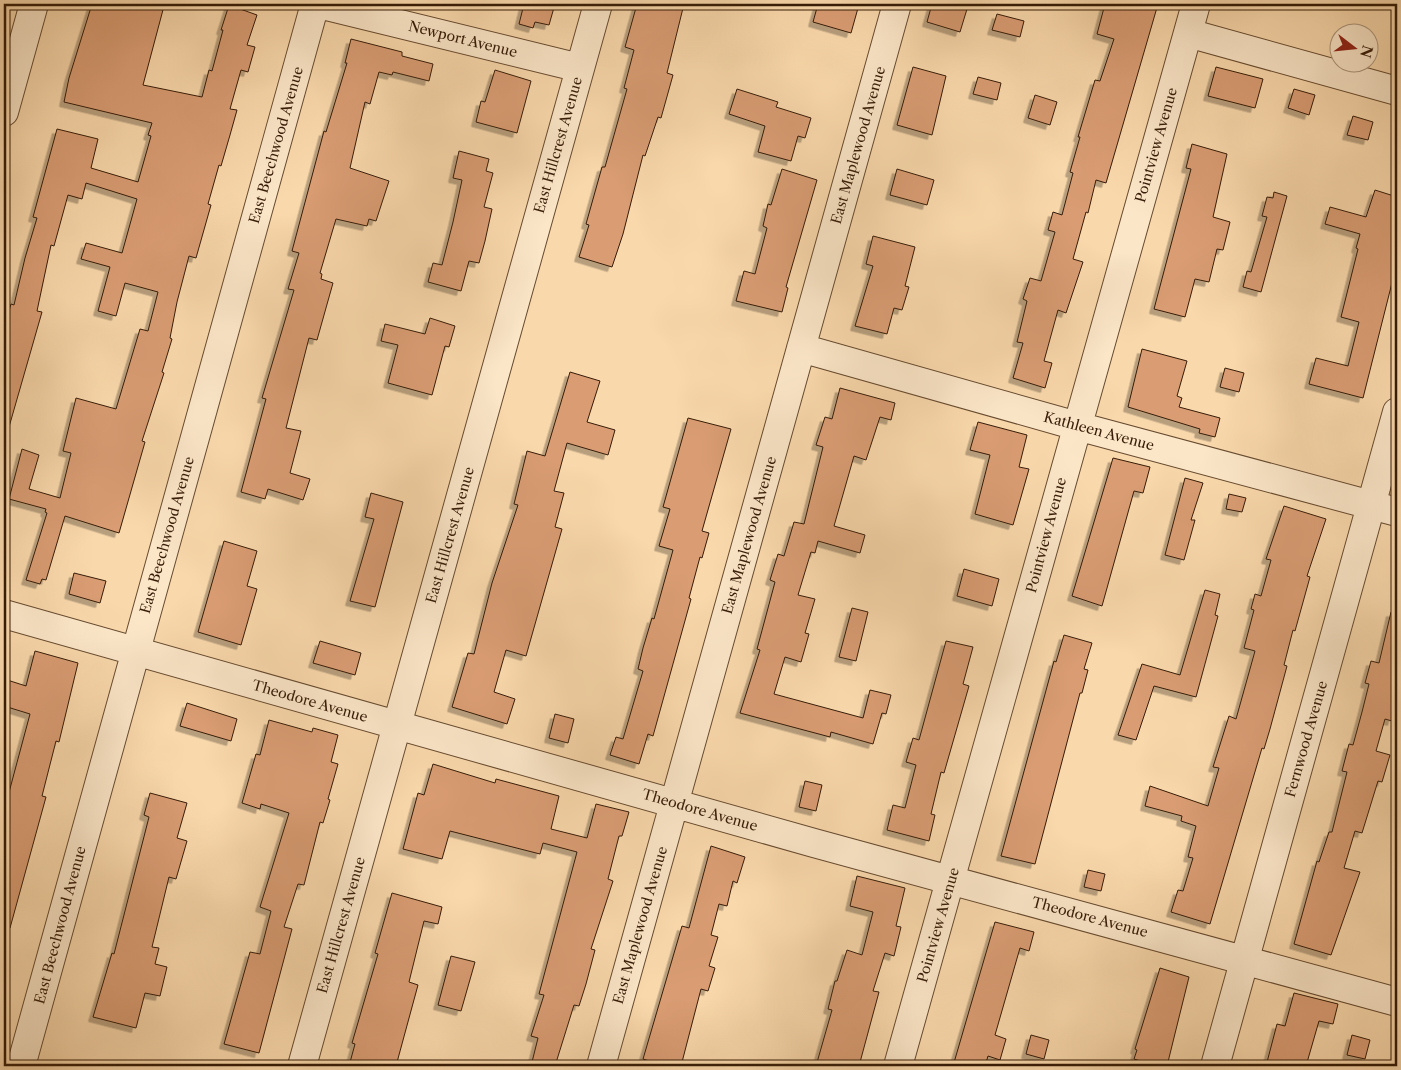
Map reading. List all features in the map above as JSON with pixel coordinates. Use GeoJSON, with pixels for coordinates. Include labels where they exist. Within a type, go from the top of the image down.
{"type":"FeatureCollection","features":[{"type":"Feature","properties":{"kind":"street"},"geometry":{"type":"LineString","coordinates":[[4,112],[34,4]]}},
{"type":"Feature","properties":{"kind":"street","name":"Newport Avenue"},"geometry":{"type":"LineString","coordinates":[[316,4],[580,68]]}},
{"type":"Feature","properties":{"kind":"street","name":"East Beechwood Avenue"},"geometry":{"type":"LineString","coordinates":[[21,1066],[316,4]]}},
{"type":"Feature","properties":{"kind":"street","name":"East Hillcrest Avenue"},"geometry":{"type":"LineString","coordinates":[[302,1066],[598,4]]}},
{"type":"Feature","properties":{"kind":"street","name":"East Maplewood Avenue"},"geometry":{"type":"LineString","coordinates":[[601,1066],[897,4]]}},
{"type":"Feature","properties":{"kind":"street","name":"Pointview Avenue"},"geometry":{"type":"LineString","coordinates":[[898,1066],[1076,426],[1196,4]]}},
{"type":"Feature","properties":{"kind":"street"},"geometry":{"type":"LineString","coordinates":[[1188,33],[1397,91]]}},
{"type":"Feature","properties":{"kind":"street","name":"Kathleen Avenue"},"geometry":{"type":"LineString","coordinates":[[801,348],[1076,426],[1384,509]]}},
{"type":"Feature","properties":{"kind":"street","name":"Fernwood Avenue"},"geometry":{"type":"LineString","coordinates":[[1216,1066],[1245,959],[1384,509],[1397,412]]}},
{"type":"Feature","properties":{"kind":"street","name":"Theodore Avenue"},"geometry":{"type":"LineString","coordinates":[[4,614],[814,843],[1397,1002]]}},
{"type":"Feature","properties":{"kind":"building"},"geometry":{"type":"Polygon","coordinates":[[[92,4],[154,4],[164,6],[143,85],[202,97],[209,70],[212,71],[223,30],[221,30],[229,5],[257,15],[247,45],[255,47],[248,72],[241,70],[230,109],[237,110],[208,204],[211,205],[196,258],[189,256],[177,302],[170,338],[172,339],[162,372],[164,373],[142,441],[145,442],[119,533],[65,516],[46,580],[42,579],[40,584],[26,580],[47,513],[45,512],[46,509],[9,499],[22,449],[39,455],[29,489],[60,498],[71,453],[63,451],[76,398],[116,409],[140,329],[148,331],[158,292],[125,283],[116,316],[98,311],[110,267],[81,259],[86,243],[122,253],[137,199],[86,183],[82,199],[68,195],[54,246],[51,245],[37,311],[42,312],[9,427],[4,426],[4,327],[11,304],[14,305],[37,218],[33,217],[57,129],[98,139],[91,168],[138,182],[151,136],[148,135],[152,123],[64,102],[69,78],[92,4]]]}},
{"type":"Feature","properties":{"kind":"building"},"geometry":{"type":"Polygon","coordinates":[[[524,4],[555,4],[549,25],[535,22],[533,28],[519,24],[524,4]]]}},
{"type":"Feature","properties":{"kind":"building"},"geometry":{"type":"Polygon","coordinates":[[[637,4],[684,4],[667,73],[673,75],[661,118],[658,117],[645,156],[643,155],[623,234],[612,267],[579,257],[589,225],[586,224],[602,167],[605,167],[627,89],[624,88],[634,50],[625,47],[637,4]]]}},
{"type":"Feature","properties":{"kind":"building"},"geometry":{"type":"Polygon","coordinates":[[[818,4],[843,4],[858,8],[851,33],[813,22],[818,4]]]}},
{"type":"Feature","properties":{"kind":"building"},"geometry":{"type":"Polygon","coordinates":[[[932,4],[950,4],[967,9],[960,32],[927,22],[932,4]]]}},
{"type":"Feature","properties":{"kind":"building"},"geometry":{"type":"Polygon","coordinates":[[[1105,4],[1158,4],[1106,183],[1096,180],[1088,213],[1086,212],[1073,259],[1083,262],[1066,313],[1058,310],[1044,361],[1052,363],[1045,388],[1013,378],[1023,343],[1017,342],[1027,301],[1023,299],[1030,278],[1041,281],[1055,232],[1048,230],[1053,212],[1062,215],[1073,173],[1070,172],[1080,137],[1078,137],[1095,80],[1100,81],[1114,39],[1097,34],[1105,4]]]}},
{"type":"Feature","properties":{"kind":"building"},"geometry":{"type":"Polygon","coordinates":[[[997,14],[1024,21],[1020,37],[992,30],[997,14]]]}},
{"type":"Feature","properties":{"kind":"building"},"geometry":{"type":"Polygon","coordinates":[[[351,39],[402,52],[402,56],[433,64],[429,81],[393,72],[392,75],[379,72],[370,104],[365,102],[350,168],[389,181],[376,221],[369,219],[367,226],[336,219],[320,273],[322,274],[321,279],[333,283],[317,340],[309,338],[286,428],[301,431],[290,473],[310,479],[303,500],[268,489],[265,499],[241,492],[266,399],[262,398],[294,290],[288,289],[299,253],[292,251],[324,131],[326,132],[347,63],[345,63],[351,39]]]}},
{"type":"Feature","properties":{"kind":"building"},"geometry":{"type":"Polygon","coordinates":[[[913,67],[946,76],[932,135],[897,125],[913,67]]]}},
{"type":"Feature","properties":{"kind":"building"},"geometry":{"type":"Polygon","coordinates":[[[1216,67],[1263,79],[1255,108],[1208,96],[1216,67]]]}},
{"type":"Feature","properties":{"kind":"building"},"geometry":{"type":"Polygon","coordinates":[[[495,70],[531,81],[517,133],[476,122],[481,101],[485,102],[495,70]]]}},
{"type":"Feature","properties":{"kind":"building"},"geometry":{"type":"Polygon","coordinates":[[[978,77],[1001,83],[997,100],[973,94],[978,77]]]}},
{"type":"Feature","properties":{"kind":"building"},"geometry":{"type":"Polygon","coordinates":[[[737,89],[778,102],[776,107],[811,118],[805,138],[798,136],[791,161],[758,152],[765,126],[729,114],[737,89]]]}},
{"type":"Feature","properties":{"kind":"building"},"geometry":{"type":"Polygon","coordinates":[[[1294,89],[1315,95],[1309,115],[1288,108],[1294,89]]]}},
{"type":"Feature","properties":{"kind":"building"},"geometry":{"type":"Polygon","coordinates":[[[1035,95],[1057,102],[1050,125],[1028,118],[1035,95]]]}},
{"type":"Feature","properties":{"kind":"building"},"geometry":{"type":"Polygon","coordinates":[[[1353,116],[1373,122],[1368,140],[1347,135],[1353,116]]]}},
{"type":"Feature","properties":{"kind":"building"},"geometry":{"type":"Polygon","coordinates":[[[1192,144],[1227,154],[1213,217],[1230,222],[1223,250],[1217,249],[1209,282],[1195,279],[1185,317],[1154,309],[1191,169],[1186,168],[1192,144]]]}},
{"type":"Feature","properties":{"kind":"building"},"geometry":{"type":"Polygon","coordinates":[[[459,151],[489,159],[486,171],[493,173],[484,207],[492,209],[485,241],[479,263],[469,261],[461,291],[428,282],[433,263],[442,265],[453,222],[462,180],[453,178],[459,151]]]}},
{"type":"Feature","properties":{"kind":"building"},"geometry":{"type":"Polygon","coordinates":[[[782,169],[817,180],[786,287],[788,288],[782,312],[736,301],[744,271],[755,274],[767,228],[763,226],[768,204],[771,205],[782,169]]]}},
{"type":"Feature","properties":{"kind":"building"},"geometry":{"type":"Polygon","coordinates":[[[897,169],[934,180],[927,205],[890,195],[897,169]]]}},
{"type":"Feature","properties":{"kind":"building"},"geometry":{"type":"Polygon","coordinates":[[[1375,190],[1397,197],[1397,263],[1363,398],[1309,384],[1316,358],[1348,366],[1359,322],[1341,317],[1360,234],[1325,224],[1330,207],[1366,217],[1375,190]]]}},
{"type":"Feature","properties":{"kind":"building"},"geometry":{"type":"Polygon","coordinates":[[[1274,192],[1287,196],[1261,292],[1243,287],[1247,271],[1251,272],[1267,217],[1262,216],[1267,197],[1273,198],[1274,192]]]}},
{"type":"Feature","properties":{"kind":"building"},"geometry":{"type":"Polygon","coordinates":[[[873,236],[915,247],[905,286],[909,287],[902,310],[894,308],[887,334],[855,326],[873,266],[866,264],[873,236]]]}},
{"type":"Feature","properties":{"kind":"building"},"geometry":{"type":"Polygon","coordinates":[[[430,318],[455,326],[449,347],[445,346],[432,395],[388,383],[398,345],[381,341],[385,324],[425,334],[430,318]]]}},
{"type":"Feature","properties":{"kind":"building"},"geometry":{"type":"Polygon","coordinates":[[[1142,349],[1187,361],[1177,396],[1182,398],[1179,407],[1220,418],[1215,437],[1199,433],[1200,429],[1128,407],[1142,349]]]}},
{"type":"Feature","properties":{"kind":"building"},"geometry":{"type":"Polygon","coordinates":[[[1225,368],[1244,373],[1239,392],[1220,387],[1225,368]]]}},
{"type":"Feature","properties":{"kind":"building"},"geometry":{"type":"Polygon","coordinates":[[[570,372],[600,381],[587,422],[615,430],[608,455],[567,443],[554,491],[564,493],[555,527],[562,529],[526,656],[506,650],[494,692],[515,699],[507,724],[452,707],[468,653],[474,654],[492,583],[518,505],[514,504],[527,451],[545,456],[570,372]]]}},
{"type":"Feature","properties":{"kind":"building"},"geometry":{"type":"Polygon","coordinates":[[[840,388],[895,403],[891,420],[880,417],[866,460],[854,456],[834,526],[865,535],[860,553],[818,541],[815,553],[811,552],[798,595],[815,599],[805,633],[809,634],[801,662],[785,657],[774,694],[863,718],[870,690],[891,695],[886,714],[882,713],[873,744],[831,732],[830,737],[740,713],[760,650],[757,649],[775,582],[770,580],[778,554],[784,556],[794,522],[804,524],[823,447],[816,445],[825,417],[832,419],[840,388]]]}},
{"type":"Feature","properties":{"kind":"building"},"geometry":{"type":"Polygon","coordinates":[[[688,418],[731,429],[702,531],[709,533],[702,558],[700,557],[689,598],[691,599],[653,736],[648,734],[639,764],[610,755],[616,737],[623,739],[643,671],[638,669],[643,648],[652,618],[654,619],[673,550],[659,546],[670,509],[663,507],[688,418]]]}},
{"type":"Feature","properties":{"kind":"building"},"geometry":{"type":"Polygon","coordinates":[[[978,422],[1027,435],[1019,467],[1029,469],[1013,525],[975,514],[990,455],[970,450],[978,422]]]}},
{"type":"Feature","properties":{"kind":"building"},"geometry":{"type":"Polygon","coordinates":[[[1113,458],[1150,467],[1143,493],[1134,491],[1102,606],[1072,596],[1113,458]]]}},
{"type":"Feature","properties":{"kind":"building"},"geometry":{"type":"Polygon","coordinates":[[[1185,478],[1203,483],[1191,520],[1195,520],[1184,560],[1165,555],[1185,478]]]}},
{"type":"Feature","properties":{"kind":"building"},"geometry":{"type":"Polygon","coordinates":[[[371,493],[403,502],[375,607],[350,601],[374,519],[365,517],[371,493]]]}},
{"type":"Feature","properties":{"kind":"building"},"geometry":{"type":"Polygon","coordinates":[[[1229,494],[1246,498],[1242,512],[1226,509],[1229,494]]]}},
{"type":"Feature","properties":{"kind":"building"},"geometry":{"type":"Polygon","coordinates":[[[1284,506],[1326,519],[1307,576],[1310,577],[1295,631],[1293,630],[1284,665],[1287,666],[1270,729],[1264,749],[1262,748],[1210,924],[1171,912],[1178,890],[1183,891],[1193,858],[1188,857],[1196,826],[1181,821],[1182,816],[1145,806],[1150,786],[1208,806],[1219,768],[1213,767],[1229,716],[1236,719],[1255,651],[1244,648],[1254,610],[1251,609],[1255,594],[1261,596],[1271,560],[1266,559],[1284,506]]]}},
{"type":"Feature","properties":{"kind":"building"},"geometry":{"type":"Polygon","coordinates":[[[224,541],[257,551],[247,586],[257,589],[241,645],[198,632],[224,541]]]}},
{"type":"Feature","properties":{"kind":"building"},"geometry":{"type":"Polygon","coordinates":[[[964,569],[999,579],[992,606],[957,596],[964,569]]]}},
{"type":"Feature","properties":{"kind":"building"},"geometry":{"type":"Polygon","coordinates":[[[74,573],[106,581],[100,603],[69,594],[74,573]]]}},
{"type":"Feature","properties":{"kind":"building"},"geometry":{"type":"Polygon","coordinates":[[[1205,590],[1220,594],[1215,615],[1218,616],[1196,697],[1154,686],[1136,740],[1118,735],[1142,664],[1180,675],[1205,590]]]}},
{"type":"Feature","properties":{"kind":"building"},"geometry":{"type":"Polygon","coordinates":[[[852,608],[868,612],[856,661],[839,657],[852,608]]]}},
{"type":"Feature","properties":{"kind":"building"},"geometry":{"type":"Polygon","coordinates":[[[1391,612],[1397,613],[1397,705],[1392,721],[1385,719],[1376,751],[1390,755],[1382,782],[1378,781],[1362,833],[1355,831],[1344,868],[1360,872],[1331,955],[1294,944],[1317,861],[1319,862],[1329,832],[1332,832],[1347,772],[1342,771],[1349,744],[1353,745],[1362,712],[1369,684],[1365,683],[1371,661],[1379,663],[1391,612]]]}},
{"type":"Feature","properties":{"kind":"building"},"geometry":{"type":"Polygon","coordinates":[[[1064,635],[1092,643],[1084,669],[1088,670],[1082,693],[1080,693],[1035,864],[1001,856],[1054,661],[1056,662],[1064,635]]]}},
{"type":"Feature","properties":{"kind":"building"},"geometry":{"type":"Polygon","coordinates":[[[320,641],[361,653],[355,675],[313,663],[320,641]]]}},
{"type":"Feature","properties":{"kind":"building"},"geometry":{"type":"Polygon","coordinates":[[[946,641],[973,647],[963,684],[969,686],[944,773],[941,772],[931,814],[935,815],[929,841],[887,830],[893,805],[905,808],[916,765],[906,762],[913,738],[919,740],[946,641]]]}},
{"type":"Feature","properties":{"kind":"building"},"geometry":{"type":"Polygon","coordinates":[[[35,651],[78,663],[59,742],[56,741],[42,796],[46,797],[10,928],[4,927],[4,811],[30,714],[4,706],[4,679],[26,686],[35,651]]]}},
{"type":"Feature","properties":{"kind":"building"},"geometry":{"type":"Polygon","coordinates":[[[187,703],[237,719],[231,741],[180,726],[187,703]]]}},
{"type":"Feature","properties":{"kind":"building"},"geometry":{"type":"Polygon","coordinates":[[[555,714],[574,719],[568,743],[549,738],[555,714]]]}},
{"type":"Feature","properties":{"kind":"building"},"geometry":{"type":"Polygon","coordinates":[[[269,720],[312,732],[313,728],[338,735],[331,762],[338,764],[328,799],[330,800],[323,823],[320,822],[304,885],[298,884],[284,927],[292,929],[259,1053],[224,1044],[250,952],[260,954],[271,911],[260,907],[289,813],[261,804],[260,809],[242,803],[256,754],[260,755],[269,720]]]}},
{"type":"Feature","properties":{"kind":"building"},"geometry":{"type":"Polygon","coordinates":[[[433,764],[495,783],[496,779],[559,796],[551,829],[587,838],[596,804],[629,812],[622,836],[619,836],[608,879],[613,881],[591,949],[595,950],[586,984],[579,1006],[574,1005],[555,1066],[531,1066],[538,1038],[531,1036],[544,995],[539,994],[577,852],[543,843],[540,854],[450,831],[442,859],[403,849],[418,793],[424,795],[433,764]]]}},
{"type":"Feature","properties":{"kind":"building"},"geometry":{"type":"Polygon","coordinates":[[[805,781],[822,785],[816,811],[799,807],[805,781]]]}},
{"type":"Feature","properties":{"kind":"building"},"geometry":{"type":"Polygon","coordinates":[[[150,793],[187,803],[177,838],[187,841],[176,879],[169,877],[152,947],[159,948],[155,964],[167,967],[160,996],[145,993],[136,1028],[93,1017],[112,953],[114,954],[149,817],[144,815],[150,793]]]}},
{"type":"Feature","properties":{"kind":"building"},"geometry":{"type":"Polygon","coordinates":[[[711,846],[745,857],[737,883],[733,881],[727,906],[719,904],[711,935],[718,937],[709,966],[715,968],[708,991],[701,989],[681,1066],[665,1066],[643,1059],[682,926],[689,928],[711,846]]]}},
{"type":"Feature","properties":{"kind":"building"},"geometry":{"type":"Polygon","coordinates":[[[1088,870],[1105,874],[1101,891],[1084,887],[1088,870]]]}},
{"type":"Feature","properties":{"kind":"building"},"geometry":{"type":"Polygon","coordinates":[[[857,876],[905,888],[896,926],[901,927],[894,956],[885,953],[873,991],[879,992],[859,1066],[816,1066],[832,1010],[828,1009],[835,981],[837,981],[847,950],[862,955],[873,912],[850,906],[857,876]]]}},
{"type":"Feature","properties":{"kind":"building"},"geometry":{"type":"Polygon","coordinates":[[[392,893],[442,907],[438,924],[424,921],[409,982],[418,985],[396,1066],[349,1066],[355,1044],[352,1043],[378,954],[375,953],[392,893]]]}},
{"type":"Feature","properties":{"kind":"building"},"geometry":{"type":"Polygon","coordinates":[[[995,922],[1034,932],[1029,951],[1020,948],[995,1035],[1006,1039],[1000,1060],[988,1056],[985,1066],[953,1066],[995,922]]]}},
{"type":"Feature","properties":{"kind":"building"},"geometry":{"type":"Polygon","coordinates":[[[451,956],[475,962],[461,1011],[438,1005],[451,956]]]}},
{"type":"Feature","properties":{"kind":"building"},"geometry":{"type":"Polygon","coordinates":[[[1160,968],[1189,977],[1167,1066],[1157,1066],[1134,1059],[1137,1050],[1135,1049],[1160,968]]]}},
{"type":"Feature","properties":{"kind":"building"},"geometry":{"type":"Polygon","coordinates":[[[1294,993],[1338,1004],[1333,1024],[1319,1021],[1306,1066],[1266,1066],[1277,1024],[1285,1026],[1294,993]]]}},
{"type":"Feature","properties":{"kind":"building"},"geometry":{"type":"Polygon","coordinates":[[[1031,1035],[1049,1040],[1044,1059],[1026,1054],[1031,1035]]]}},
{"type":"Feature","properties":{"kind":"building"},"geometry":{"type":"Polygon","coordinates":[[[1352,1035],[1370,1040],[1365,1059],[1347,1055],[1352,1035]]]}}]}
